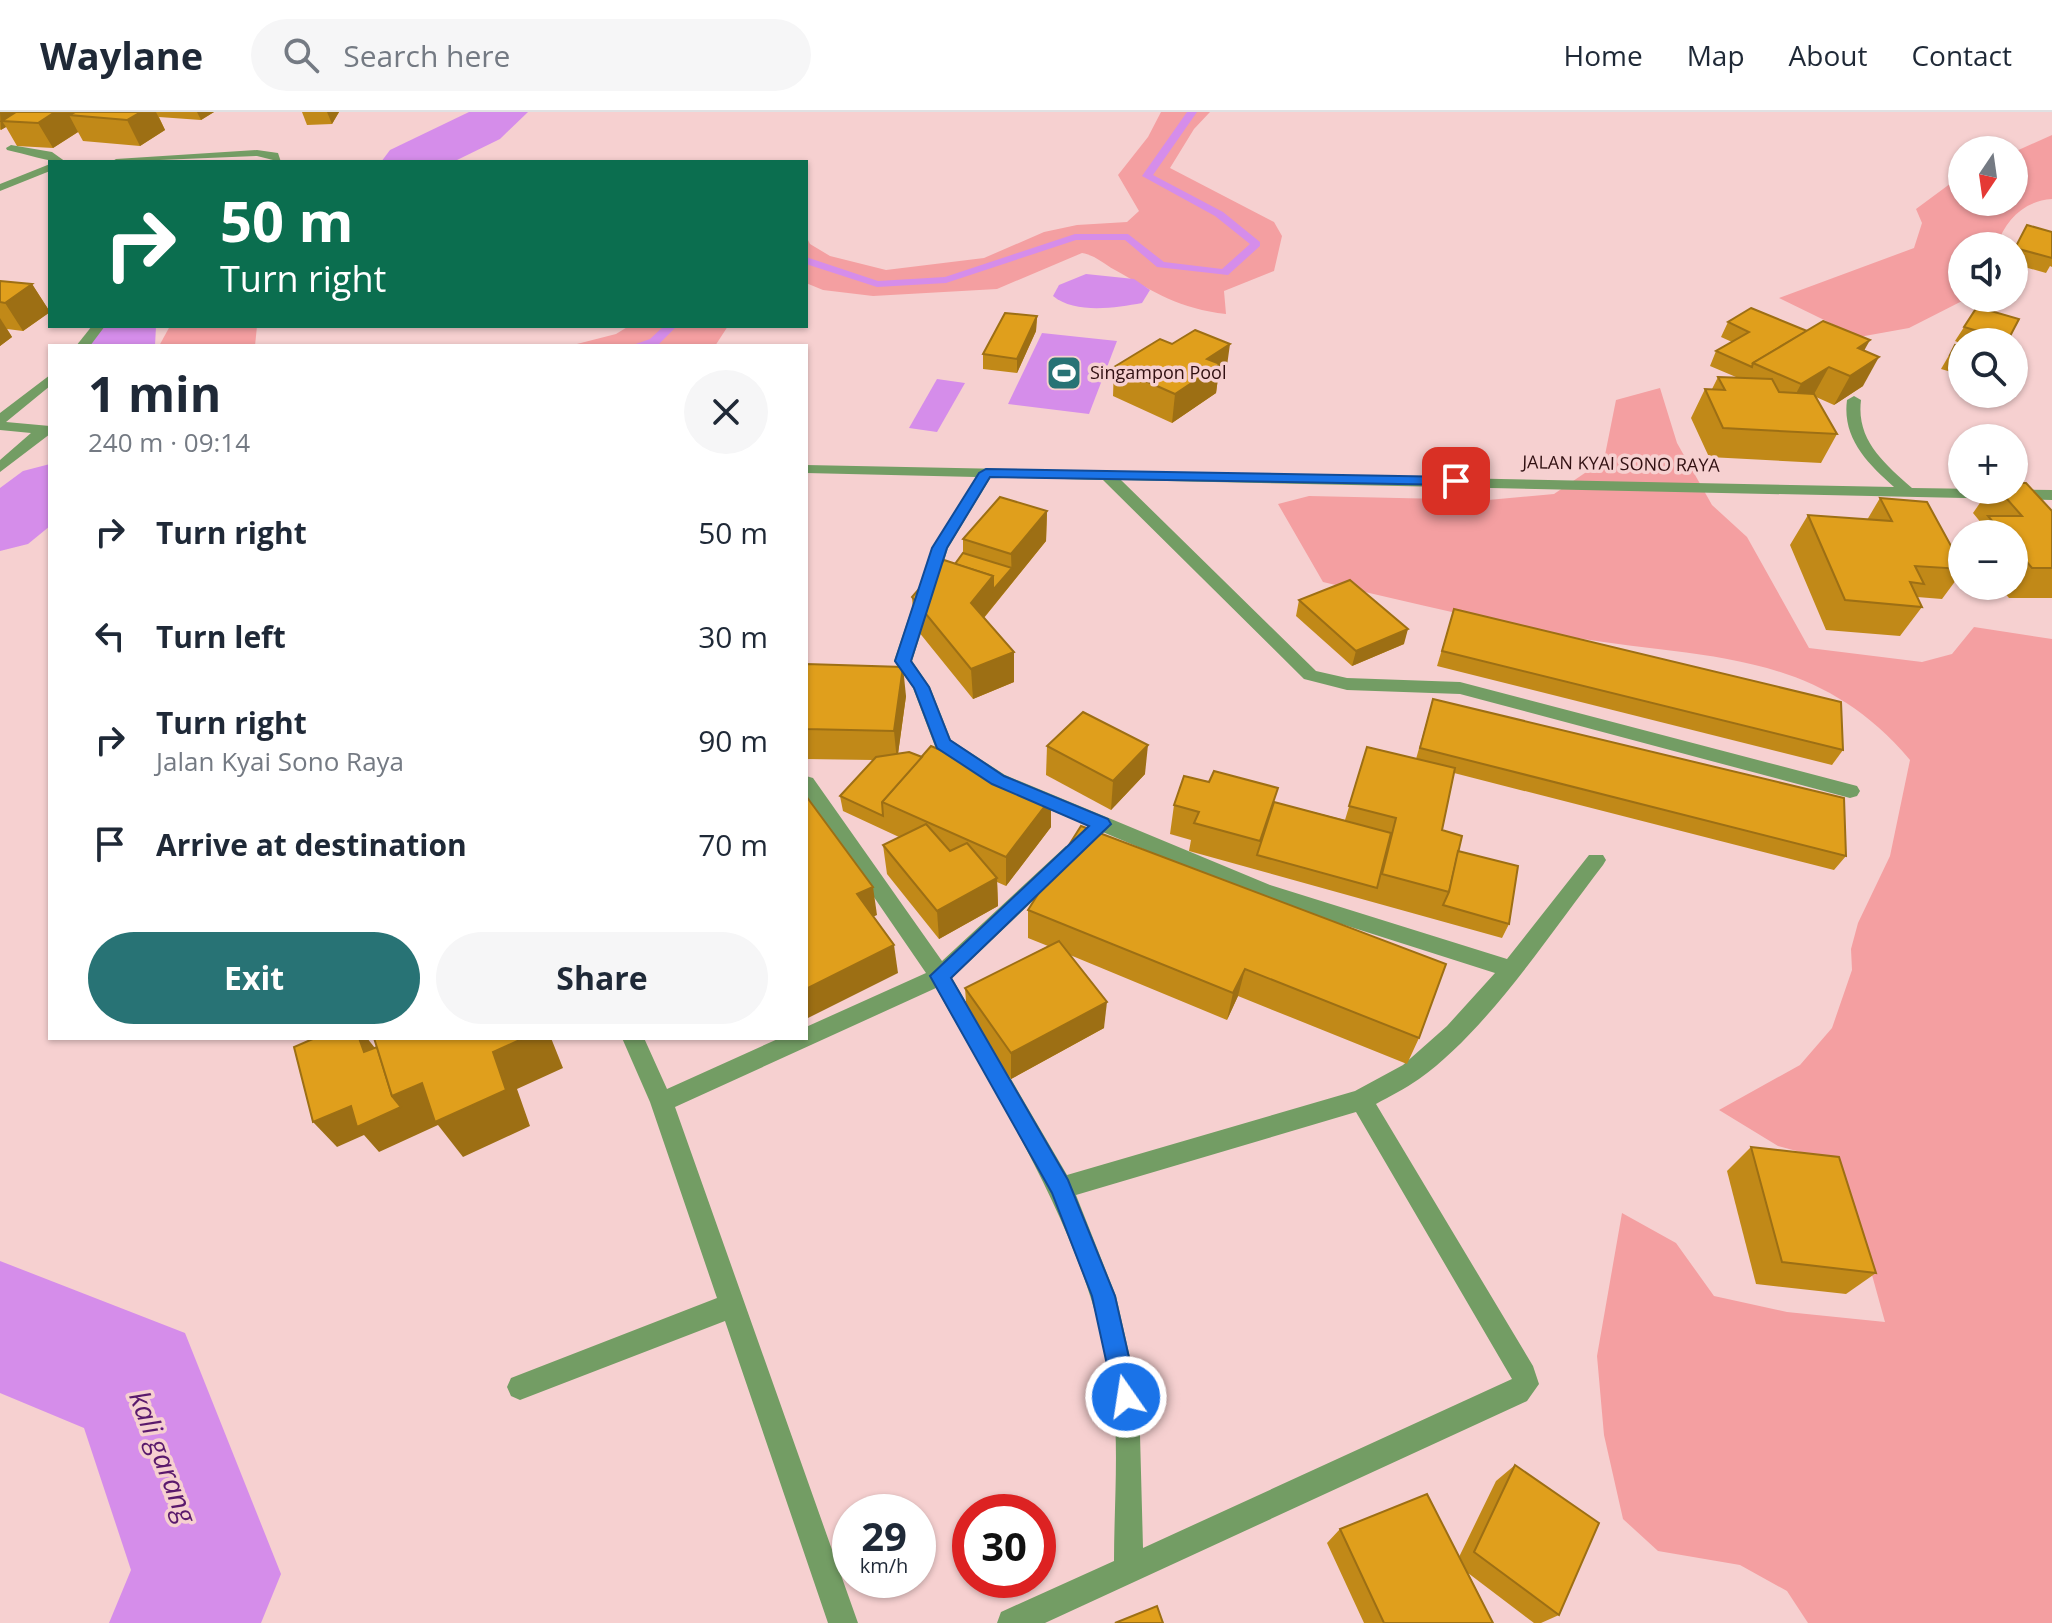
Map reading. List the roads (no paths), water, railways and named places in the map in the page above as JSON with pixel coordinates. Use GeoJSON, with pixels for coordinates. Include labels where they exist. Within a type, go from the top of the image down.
{"type":"FeatureCollection","features":[{"type":"Feature","properties":{"kind":"street"},"geometry":{"type":"LineString","coordinates":[[11,148],[48,154],[58,160]]}},
{"type":"Feature","properties":{"kind":"street"},"geometry":{"type":"LineString","coordinates":[[147,160],[257,153],[274,155],[275,160]]}},
{"type":"Feature","properties":{"kind":"street"},"geometry":{"type":"LineString","coordinates":[[0,188],[48,168]]}},
{"type":"Feature","properties":{"kind":"street"},"geometry":{"type":"LineString","coordinates":[[85,344],[97,328]]}},
{"type":"Feature","properties":{"kind":"street"},"geometry":{"type":"LineString","coordinates":[[0,423],[48,381]]}},
{"type":"Feature","properties":{"kind":"street"},"geometry":{"type":"LineString","coordinates":[[1854,400],[1850,415],[1867,452],[1907,491]]}},
{"type":"Feature","properties":{"kind":"street"},"geometry":{"type":"LineString","coordinates":[[0,423],[47,429]]}},
{"type":"Feature","properties":{"kind":"street"},"geometry":{"type":"LineString","coordinates":[[0,468],[47,429]]}},
{"type":"Feature","properties":{"kind":"street","name":"JALAN KYAI SONO RAYA"},"geometry":{"type":"LineString","coordinates":[[808,469],[2052,495]]}},
{"type":"Feature","properties":{"kind":"street"},"geometry":{"type":"LineString","coordinates":[[986,473],[940,548],[903,661],[921,687],[943,744],[998,780],[1264,891],[1511,969]]}},
{"type":"Feature","properties":{"kind":"street"},"geometry":{"type":"LineString","coordinates":[[1105,473],[1310,675],[1351,688],[1431,683],[1460,688],[1850,791]]}},
{"type":"Feature","properties":{"kind":"street"},"geometry":{"type":"LineString","coordinates":[[808,786],[940,976],[1061,1188],[1103,1296],[1126,1397],[1129,1569]]}},
{"type":"Feature","properties":{"kind":"street"},"geometry":{"type":"LineString","coordinates":[[808,1036],[940,976],[1102,824]]}},
{"type":"Feature","properties":{"kind":"street"},"geometry":{"type":"LineString","coordinates":[[1061,1188],[1361,1100],[1411,1072],[1455,1033],[1511,969],[1596,860]]}},
{"type":"Feature","properties":{"kind":"street"},"geometry":{"type":"LineString","coordinates":[[634,1040],[662,1102],[843,1623]]}},
{"type":"Feature","properties":{"kind":"street"},"geometry":{"type":"LineString","coordinates":[[662,1102],[798,1040]]}},
{"type":"Feature","properties":{"kind":"street"},"geometry":{"type":"LineString","coordinates":[[1012,1623],[1518,1392],[1526,1384],[1524,1375],[1361,1100]]}},
{"type":"Feature","properties":{"kind":"street"},"geometry":{"type":"LineString","coordinates":[[520,1387],[733,1305]]}},
{"type":"Feature","properties":{"kind":"waterway","name":"kali garang"},"geometry":{"type":"LineString","coordinates":[[413,160],[481,128],[502,112]]}},
{"type":"Feature","properties":{"kind":"waterway"},"geometry":{"type":"LineString","coordinates":[[808,261],[877,284],[946,280],[1075,237],[1128,237],[1161,265],[1224,273],[1256,244],[1219,214],[1147,176],[1192,112]]}},
{"type":"Feature","properties":{"kind":"waterway","name":"kali garang"},"geometry":{"type":"LineString","coordinates":[[121,344],[123,328]]}},
{"type":"Feature","properties":{"kind":"waterway"},"geometry":{"type":"LineString","coordinates":[[645,344],[654,342],[669,328]]}},
{"type":"Feature","properties":{"kind":"waterway","name":"kali garang"},"geometry":{"type":"LineString","coordinates":[[0,527],[48,489]]}},
{"type":"Feature","properties":{"kind":"waterway","name":"kali garang"},"geometry":{"type":"LineString","coordinates":[[0,1327],[137,1381],[207,1574],[185,1623]]}},
{"type":"Feature","properties":{"kind":"place","name":"Singampon Pool"},"geometry":{"type":"Point","coordinates":[1064,373]}}]}
